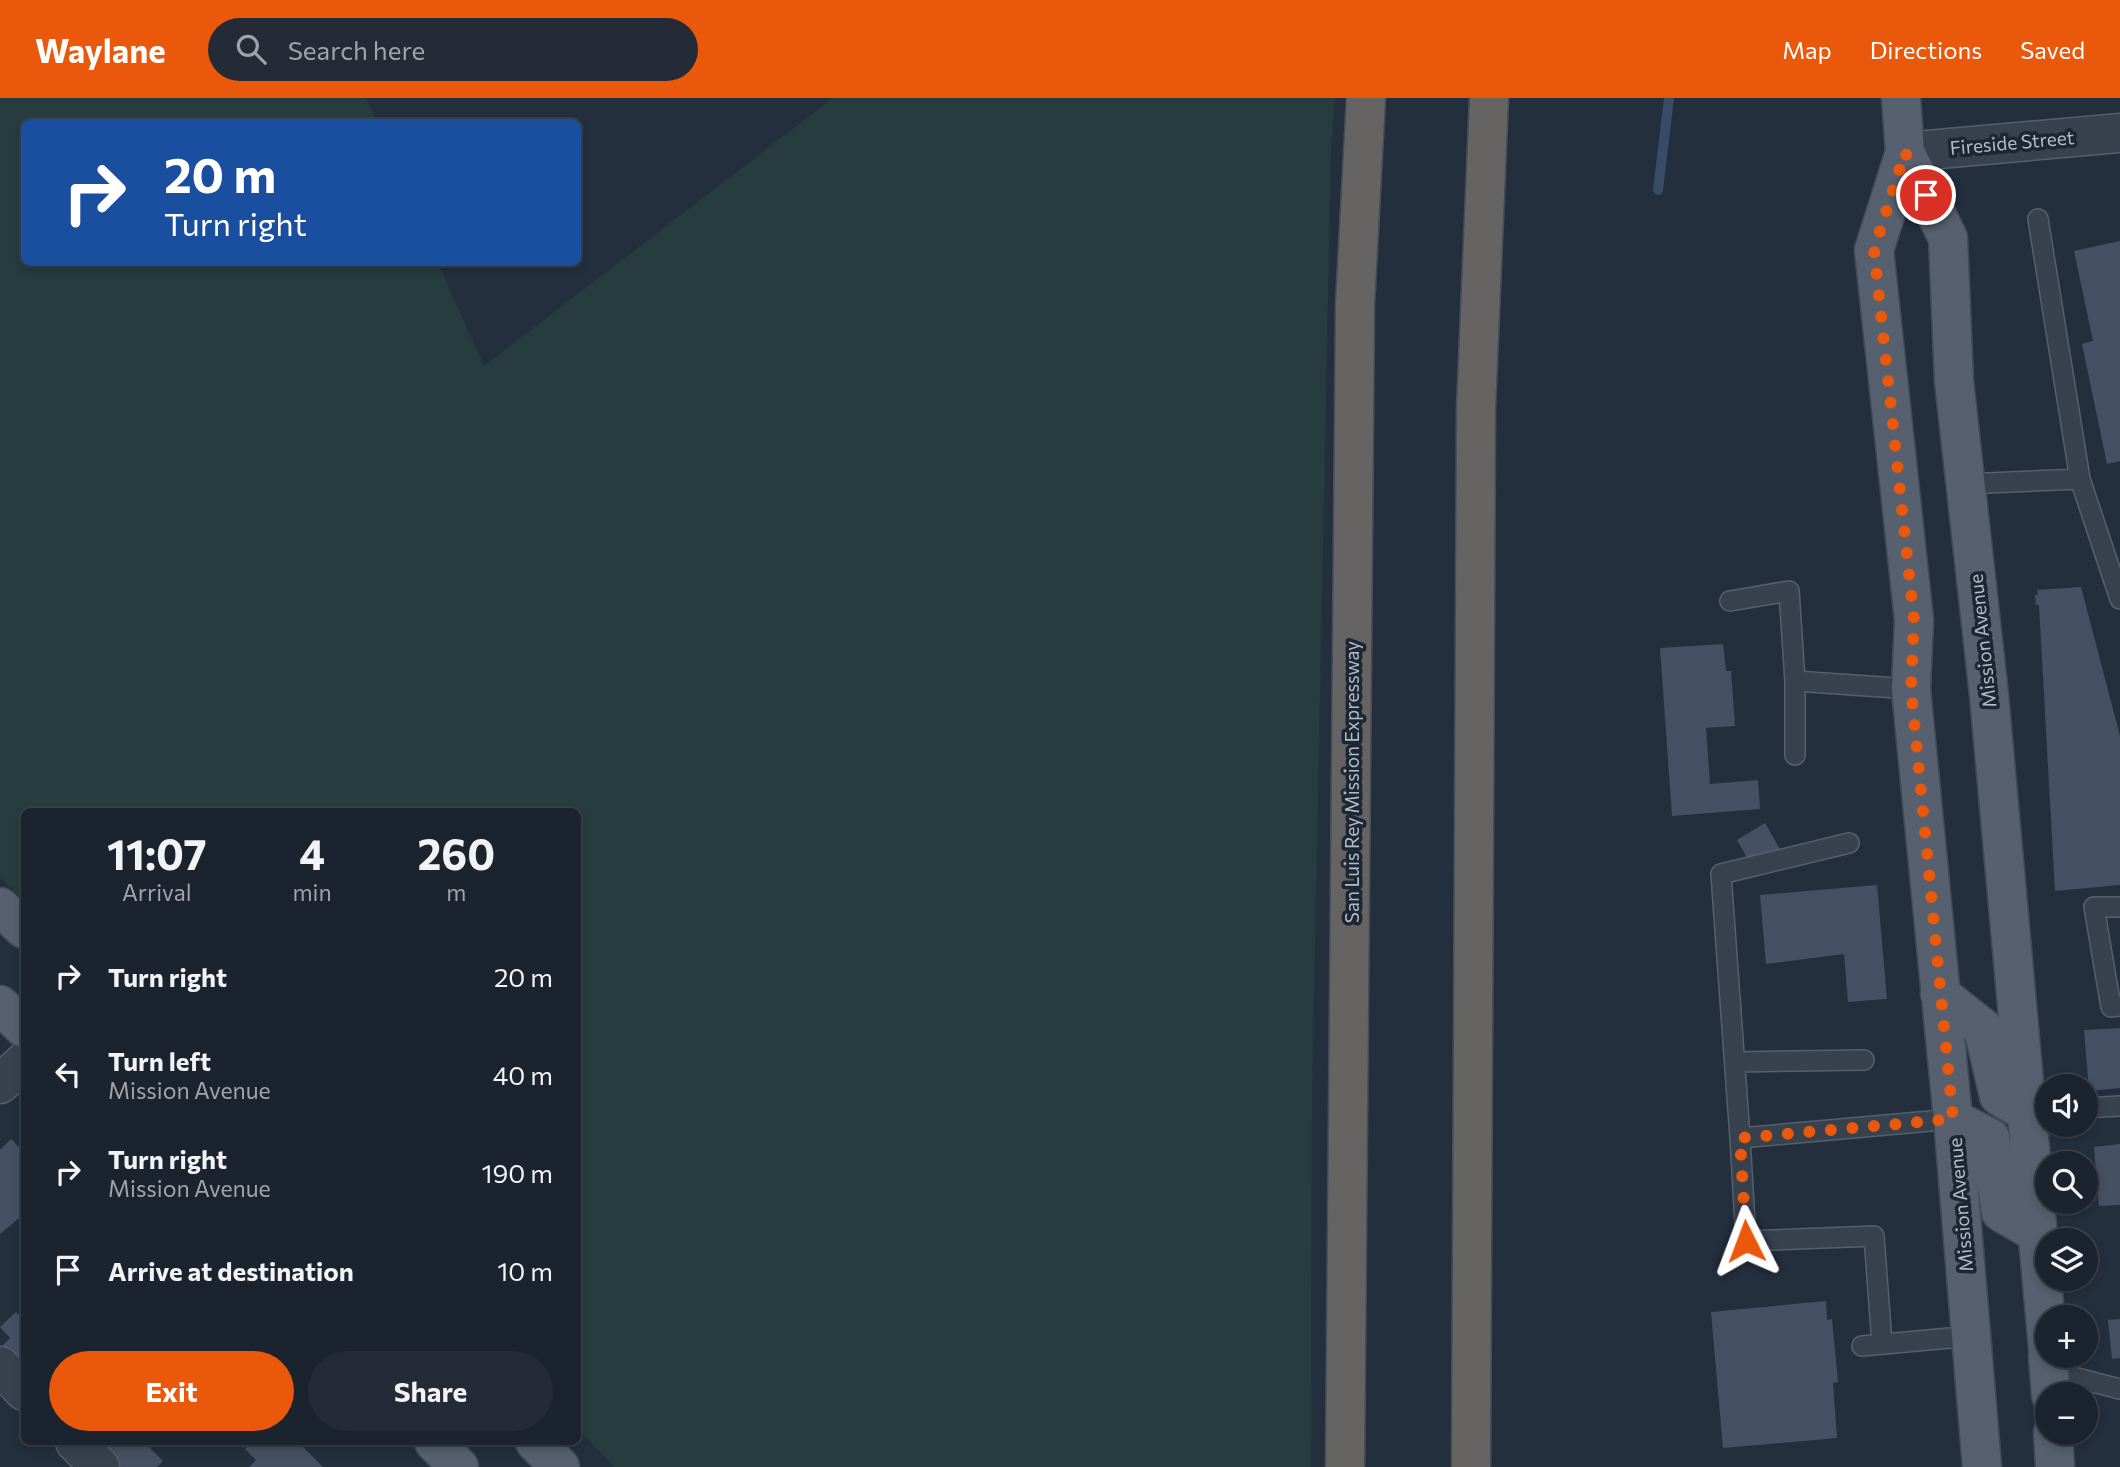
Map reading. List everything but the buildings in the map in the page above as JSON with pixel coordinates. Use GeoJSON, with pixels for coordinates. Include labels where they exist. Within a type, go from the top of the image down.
{"type":"FeatureCollection","features":[{"type":"Feature","properties":{"kind":"highway","name":"San Luis Rey Mission Expressway"},"geometry":{"type":"LineString","coordinates":[[1345,1467],[1355,331],[1366,98]]}},
{"type":"Feature","properties":{"kind":"highway"},"geometry":{"type":"LineString","coordinates":[[1471,1467],[1476,408],[1489,98]]}},
{"type":"Feature","properties":{"kind":"main road","name":"Mission Avenue"},"geometry":{"type":"LineString","coordinates":[[1900,98],[1905,152],[1948,238],[1954,381],[2035,1094]]}},
{"type":"Feature","properties":{"kind":"main road","name":"Mission Avenue"},"geometry":{"type":"LineString","coordinates":[[1905,152],[1874,250],[1914,620],[1911,689],[1953,1119],[1982,1467]]}},
{"type":"Feature","properties":{"kind":"main road"},"geometry":{"type":"LineString","coordinates":[[0,906],[21,926]]}},
{"type":"Feature","properties":{"kind":"main road"},"geometry":{"type":"LineString","coordinates":[[1940,994],[1983,1028],[1999,1096],[2035,1110]]}},
{"type":"Feature","properties":{"kind":"main road"},"geometry":{"type":"LineString","coordinates":[[0,1005],[21,1025]]}},
{"type":"Feature","properties":{"kind":"main road"},"geometry":{"type":"LineString","coordinates":[[1953,1119],[1990,1138],[2001,1212],[2035,1232]]}},
{"type":"Feature","properties":{"kind":"main road","name":"Mission Avenue"},"geometry":{"type":"LineString","coordinates":[[2036,1228],[2037,1137]]}},
{"type":"Feature","properties":{"kind":"main road"},"geometry":{"type":"LineString","coordinates":[[437,1445],[459,1467]]}},
{"type":"Feature","properties":{"kind":"main road"},"geometry":{"type":"LineString","coordinates":[[538,1445],[560,1467]]}},
{"type":"Feature","properties":{"kind":"main road"},"geometry":{"type":"LineString","coordinates":[[2054,1445],[2055,1467]]}},
{"type":"Feature","properties":{"kind":"street","name":"Fireside Street"},"geometry":{"type":"LineString","coordinates":[[1905,152],[2120,133]]}},
{"type":"Feature","properties":{"kind":"street"},"geometry":{"type":"LineString","coordinates":[[0,1084],[21,1065]]}},
{"type":"Feature","properties":{"kind":"street"},"geometry":{"type":"LineString","coordinates":[[0,1366],[21,1388]]}},
{"type":"Feature","properties":{"kind":"street"},"geometry":{"type":"LineString","coordinates":[[78,1445],[100,1467]]}},
{"type":"Feature","properties":{"kind":"lane"},"geometry":{"type":"LineString","coordinates":[[2038,219],[2080,479],[2120,599]]}},
{"type":"Feature","properties":{"kind":"lane"},"geometry":{"type":"LineString","coordinates":[[1965,484],[2080,479]]}},
{"type":"Feature","properties":{"kind":"lane"},"geometry":{"type":"LineString","coordinates":[[1730,601],[1789,591],[1795,681],[1795,755]]}},
{"type":"Feature","properties":{"kind":"lane"},"geometry":{"type":"LineString","coordinates":[[1795,681],[1911,689]]}},
{"type":"Feature","properties":{"kind":"lane"},"geometry":{"type":"LineString","coordinates":[[1849,843],[1721,874],[1746,1241],[1874,1237],[1882,1344]]}},
{"type":"Feature","properties":{"kind":"lane"},"geometry":{"type":"LineString","coordinates":[[2120,907],[2094,907],[2111,1007],[2120,1006]]}},
{"type":"Feature","properties":{"kind":"lane"},"geometry":{"type":"LineString","coordinates":[[1735,1062],[1864,1060]]}},
{"type":"Feature","properties":{"kind":"lane"},"geometry":{"type":"LineString","coordinates":[[2098,1107],[2120,1106]]}},
{"type":"Feature","properties":{"kind":"lane"},"geometry":{"type":"LineString","coordinates":[[1740,1138],[1953,1119]]}},
{"type":"Feature","properties":{"kind":"lane"},"geometry":{"type":"LineString","coordinates":[[1862,1346],[1972,1336]]}},
{"type":"Feature","properties":{"kind":"lane"},"geometry":{"type":"LineString","coordinates":[[2052,1368],[2120,1389]]}},
{"type":"Feature","properties":{"kind":"green space"},"geometry":{"type":"Polygon","coordinates":[[[0,98],[366,98],[376,119],[21,119],[21,266],[439,266],[484,366],[833,98],[1335,98],[1331,148],[1312,1094],[1311,1467],[614,1467],[581,1432],[581,808],[21,808],[21,898],[0,878],[0,98]]]}},
{"type":"Feature","properties":{"kind":"waterway"},"geometry":{"type":"LineString","coordinates":[[1658,190],[1669,98]]}},
{"type":"Feature","properties":{"kind":"route"},"geometry":{"type":"LineString","coordinates":[[1746,1241],[1740,1138],[1953,1119],[1911,689],[1914,620],[1874,250],[1905,152],[1926,195]]}}]}
